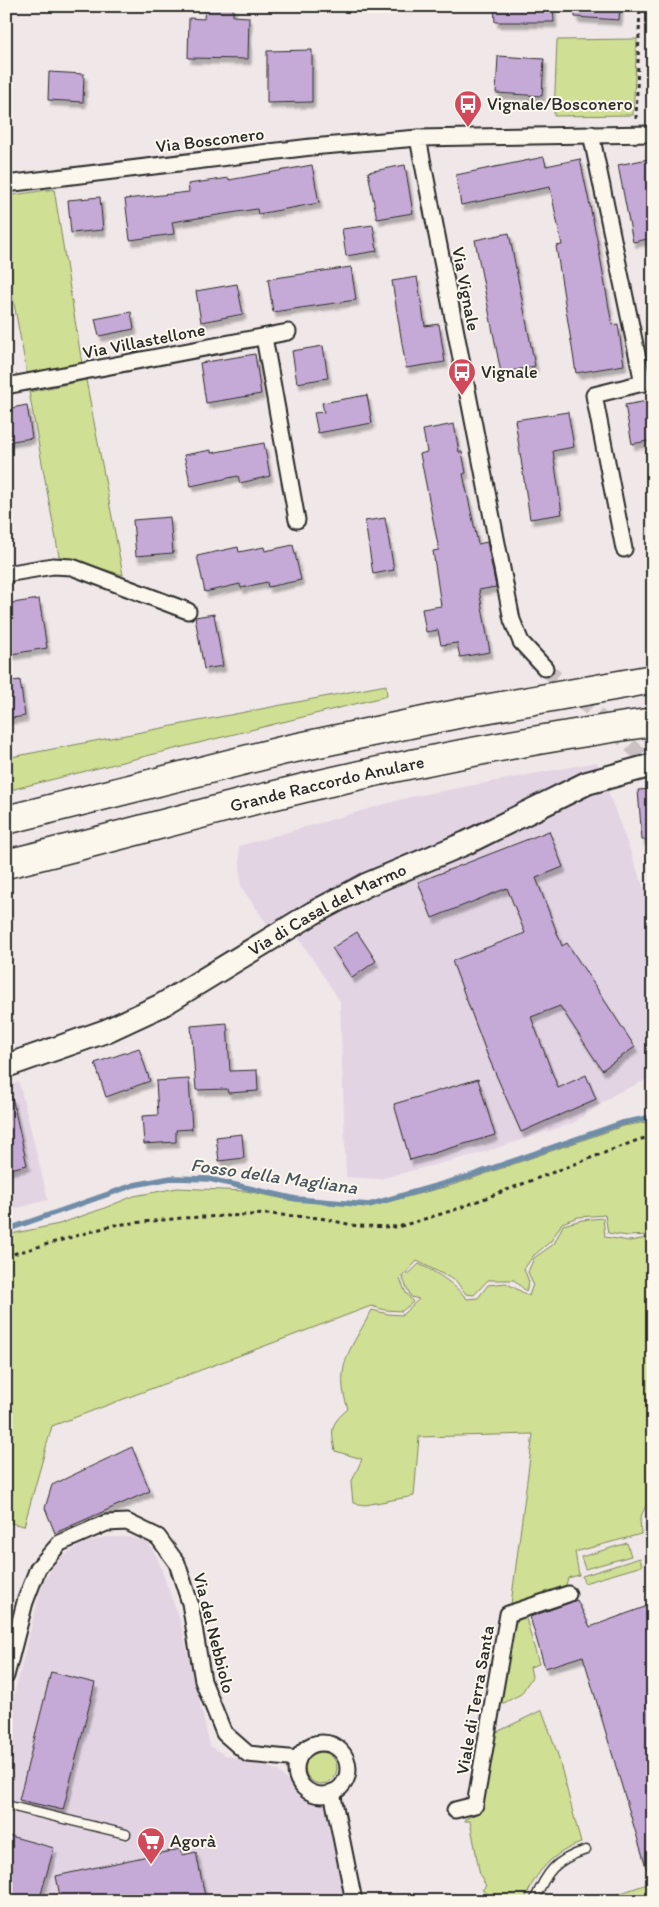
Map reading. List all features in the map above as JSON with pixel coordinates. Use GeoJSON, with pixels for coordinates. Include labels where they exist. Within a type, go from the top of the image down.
{"type":"FeatureCollection","features":[{"type":"Feature","properties":{"kind":"highway"},"geometry":{"type":"LineString","coordinates":[[6,820],[285,750],[462,713],[653,679]]}},
{"type":"Feature","properties":{"kind":"highway","name":"Grande Raccordo Anulare"},"geometry":{"type":"LineString","coordinates":[[6,864],[260,799],[379,772],[534,740],[653,722]]}},
{"type":"Feature","properties":{"kind":"main road","name":"Via di Casal del Marmo"},"geometry":{"type":"LineString","coordinates":[[6,1066],[106,1031],[162,1005],[313,913],[366,885],[466,843],[586,784],[653,765]]}},
{"type":"Feature","properties":{"kind":"street"},"geometry":{"type":"LineString","coordinates":[[591,134],[648,382],[594,394],[624,549]]}},
{"type":"Feature","properties":{"kind":"street"},"geometry":{"type":"LineString","coordinates":[[418,138],[653,134]]}},
{"type":"Feature","properties":{"kind":"street","name":"Via Bosconero"},"geometry":{"type":"LineString","coordinates":[[6,184],[312,147],[418,138]]}},
{"type":"Feature","properties":{"kind":"street","name":"Via Vignale"},"geometry":{"type":"LineString","coordinates":[[418,138],[512,620],[521,642],[545,668]]}},
{"type":"Feature","properties":{"kind":"street","name":"Via Villastellone"},"geometry":{"type":"LineString","coordinates":[[6,386],[288,332]]}},
{"type":"Feature","properties":{"kind":"street"},"geometry":{"type":"LineString","coordinates":[[264,337],[298,520]]}},
{"type":"Feature","properties":{"kind":"street"},"geometry":{"type":"LineString","coordinates":[[6,574],[53,566],[72,567],[188,611]]}},
{"type":"Feature","properties":{"kind":"street","name":"Via del Nebbiolo"},"geometry":{"type":"LineString","coordinates":[[6,1676],[25,1602],[38,1568],[60,1543],[106,1523],[127,1522],[158,1537],[177,1563],[190,1603],[203,1681],[224,1733],[248,1754],[298,1759]]}},
{"type":"Feature","properties":{"kind":"street","name":"Viale di Terra Santa"},"geometry":{"type":"LineString","coordinates":[[455,1810],[475,1805],[508,1614],[568,1594]]}},
{"type":"Feature","properties":{"kind":"street"},"geometry":{"type":"LineString","coordinates":[[316,1743],[333,1745],[345,1757],[347,1773],[344,1781],[332,1792],[315,1794],[301,1784],[296,1767],[298,1759],[309,1746],[316,1743]]}},
{"type":"Feature","properties":{"kind":"street"},"geometry":{"type":"LineString","coordinates":[[332,1792],[354,1901]]}},
{"type":"Feature","properties":{"kind":"lane"},"geometry":{"type":"LineString","coordinates":[[6,1805],[126,1834]]}},
{"type":"Feature","properties":{"kind":"lane"},"geometry":{"type":"LineString","coordinates":[[534,1901],[551,1869],[567,1856],[586,1850]]}},
{"type":"Feature","properties":{"kind":"path"},"geometry":{"type":"LineString","coordinates":[[635,134],[640,6]]}},
{"type":"Feature","properties":{"kind":"path"},"geometry":{"type":"LineString","coordinates":[[6,1256],[114,1225],[182,1218],[269,1214],[320,1218],[357,1226],[398,1227],[454,1210],[653,1136]]}},
{"type":"Feature","properties":{"kind":"shaded area"},"geometry":{"type":"Polygon","coordinates":[[[597,762],[653,913],[653,1077],[615,1094],[573,1123],[481,1153],[379,1179],[346,1177],[340,1001],[288,922],[268,925],[241,887],[239,846],[410,797],[597,762]]]}},
{"type":"Feature","properties":{"kind":"shaded area"},"geometry":{"type":"Polygon","coordinates":[[[19,1082],[48,1200],[6,1211],[6,1085],[19,1082]]]}},
{"type":"Feature","properties":{"kind":"shaded area"},"geometry":{"type":"Polygon","coordinates":[[[106,1537],[128,1537],[147,1541],[157,1557],[181,1624],[210,1746],[225,1755],[278,1770],[296,1791],[325,1805],[345,1901],[6,1901],[6,1727],[42,1584],[58,1559],[83,1543],[106,1537]]]}},
{"type":"Feature","properties":{"kind":"green space"},"geometry":{"type":"Polygon","coordinates":[[[637,39],[633,115],[554,116],[557,40],[637,39]]]}},
{"type":"Feature","properties":{"kind":"green space"},"geometry":{"type":"Polygon","coordinates":[[[54,189],[82,364],[27,373],[12,293],[6,293],[6,196],[54,189]]]}},
{"type":"Feature","properties":{"kind":"green space"},"geometry":{"type":"Polygon","coordinates":[[[86,380],[123,575],[59,556],[29,392],[86,380]]]}},
{"type":"Feature","properties":{"kind":"green space"},"geometry":{"type":"Polygon","coordinates":[[[386,685],[387,696],[6,791],[6,758],[386,685]]]}},
{"type":"Feature","properties":{"kind":"green space"},"geometry":{"type":"Polygon","coordinates":[[[653,1121],[653,1235],[628,1236],[608,1233],[605,1215],[578,1217],[562,1223],[551,1241],[533,1256],[524,1269],[529,1282],[526,1291],[514,1280],[488,1280],[474,1295],[466,1294],[456,1281],[417,1261],[400,1279],[406,1293],[413,1302],[402,1311],[385,1310],[371,1306],[52,1426],[24,1526],[6,1522],[6,1235],[59,1224],[134,1196],[177,1188],[246,1191],[290,1200],[368,1207],[456,1184],[623,1126],[653,1121]]]}},
{"type":"Feature","properties":{"kind":"green space"},"geometry":{"type":"Polygon","coordinates":[[[603,1218],[605,1237],[629,1241],[653,1237],[653,1492],[640,1518],[641,1534],[575,1552],[579,1575],[568,1578],[565,1588],[511,1604],[533,1434],[419,1437],[414,1496],[365,1505],[353,1503],[351,1483],[362,1459],[335,1451],[333,1437],[335,1423],[348,1409],[344,1394],[344,1369],[352,1346],[372,1310],[402,1315],[419,1299],[411,1297],[403,1279],[419,1264],[445,1279],[467,1299],[478,1298],[488,1285],[506,1283],[529,1296],[533,1284],[528,1272],[534,1258],[554,1244],[563,1225],[582,1220],[603,1218]]]}},
{"type":"Feature","properties":{"kind":"green space"},"geometry":{"type":"Polygon","coordinates":[[[627,1543],[631,1556],[585,1569],[581,1557],[627,1543]]]}},
{"type":"Feature","properties":{"kind":"green space"},"geometry":{"type":"Polygon","coordinates":[[[640,1558],[642,1566],[584,1583],[582,1576],[640,1558]]]}},
{"type":"Feature","properties":{"kind":"green space"},"geometry":{"type":"Polygon","coordinates":[[[525,1615],[539,1664],[530,1667],[532,1677],[521,1694],[500,1705],[513,1625],[525,1615]]]}},
{"type":"Feature","properties":{"kind":"green space"},"geometry":{"type":"Polygon","coordinates":[[[542,1710],[557,1752],[581,1843],[562,1852],[546,1864],[534,1881],[525,1901],[497,1901],[482,1890],[486,1886],[480,1875],[470,1821],[465,1821],[465,1819],[481,1812],[495,1733],[542,1710]]]}},
{"type":"Feature","properties":{"kind":"green space"},"geometry":{"type":"Polygon","coordinates":[[[321,1752],[327,1753],[332,1757],[336,1762],[336,1774],[332,1779],[327,1783],[321,1784],[315,1783],[310,1779],[306,1774],[305,1768],[306,1762],[310,1757],[315,1753],[321,1752]]]}},
{"type":"Feature","properties":{"kind":"green space"},"geometry":{"type":"Polygon","coordinates":[[[653,1882],[653,1901],[606,1901],[618,1894],[653,1882]]]}},
{"type":"Feature","properties":{"kind":"building"},"geometry":{"type":"Polygon","coordinates":[[[205,6],[233,6],[233,16],[249,17],[248,59],[188,58],[189,18],[204,19],[205,6]]]}},
{"type":"Feature","properties":{"kind":"building"},"geometry":{"type":"Polygon","coordinates":[[[494,6],[553,6],[554,22],[495,22],[494,6]]]}},
{"type":"Feature","properties":{"kind":"building"},"geometry":{"type":"Polygon","coordinates":[[[575,6],[620,6],[619,20],[575,17],[575,6]]]}},
{"type":"Feature","properties":{"kind":"building"},"geometry":{"type":"Polygon","coordinates":[[[312,50],[312,102],[267,103],[267,51],[312,50]]]}},
{"type":"Feature","properties":{"kind":"building"},"geometry":{"type":"Polygon","coordinates":[[[498,56],[544,59],[542,96],[496,93],[498,56]]]}},
{"type":"Feature","properties":{"kind":"building"},"geometry":{"type":"Polygon","coordinates":[[[49,72],[84,74],[83,102],[48,100],[49,72]]]}},
{"type":"Feature","properties":{"kind":"building"},"geometry":{"type":"Polygon","coordinates":[[[544,157],[546,166],[580,159],[597,239],[612,325],[618,324],[624,365],[576,373],[556,246],[562,245],[550,187],[461,205],[456,175],[544,157]]]}},
{"type":"Feature","properties":{"kind":"building"},"geometry":{"type":"Polygon","coordinates":[[[653,158],[653,238],[633,242],[618,165],[653,158]]]}},
{"type":"Feature","properties":{"kind":"building"},"geometry":{"type":"Polygon","coordinates":[[[312,165],[319,203],[258,214],[257,209],[172,222],[174,234],[130,240],[125,199],[189,192],[188,184],[229,178],[229,180],[312,165]]]}},
{"type":"Feature","properties":{"kind":"building"},"geometry":{"type":"Polygon","coordinates":[[[405,165],[413,213],[377,219],[368,172],[405,165]]]}},
{"type":"Feature","properties":{"kind":"building"},"geometry":{"type":"Polygon","coordinates":[[[100,197],[103,230],[71,233],[68,200],[100,197]]]}},
{"type":"Feature","properties":{"kind":"building"},"geometry":{"type":"Polygon","coordinates":[[[373,225],[377,251],[346,256],[342,229],[373,225]]]}},
{"type":"Feature","properties":{"kind":"building"},"geometry":{"type":"Polygon","coordinates":[[[509,233],[535,366],[501,373],[475,240],[509,233]]]}},
{"type":"Feature","properties":{"kind":"building"},"geometry":{"type":"Polygon","coordinates":[[[351,267],[356,300],[273,312],[268,279],[351,267]]]}},
{"type":"Feature","properties":{"kind":"building"},"geometry":{"type":"Polygon","coordinates":[[[417,277],[425,326],[439,324],[445,362],[406,368],[392,281],[417,277]]]}},
{"type":"Feature","properties":{"kind":"building"},"geometry":{"type":"Polygon","coordinates":[[[237,284],[243,314],[201,322],[196,291],[237,284]]]}},
{"type":"Feature","properties":{"kind":"building"},"geometry":{"type":"Polygon","coordinates":[[[131,312],[134,329],[99,336],[95,319],[131,312]]]}},
{"type":"Feature","properties":{"kind":"building"},"geometry":{"type":"Polygon","coordinates":[[[323,346],[328,378],[297,383],[292,351],[323,346]]]}},
{"type":"Feature","properties":{"kind":"building"},"geometry":{"type":"Polygon","coordinates":[[[255,354],[261,394],[206,403],[200,363],[255,354]]]}},
{"type":"Feature","properties":{"kind":"building"},"geometry":{"type":"Polygon","coordinates":[[[367,395],[372,423],[318,433],[314,413],[324,412],[322,403],[367,395]]]}},
{"type":"Feature","properties":{"kind":"building"},"geometry":{"type":"Polygon","coordinates":[[[653,400],[653,440],[632,444],[625,405],[653,400]]]}},
{"type":"Feature","properties":{"kind":"building"},"geometry":{"type":"Polygon","coordinates":[[[27,405],[32,438],[6,442],[6,409],[27,405]]]}},
{"type":"Feature","properties":{"kind":"building"},"geometry":{"type":"Polygon","coordinates":[[[568,412],[574,447],[553,451],[562,514],[530,519],[515,420],[568,412]]]}},
{"type":"Feature","properties":{"kind":"building"},"geometry":{"type":"Polygon","coordinates":[[[454,424],[459,452],[462,452],[466,473],[463,474],[478,544],[487,542],[496,587],[479,590],[490,652],[460,657],[457,643],[441,645],[438,630],[426,632],[422,609],[441,606],[433,551],[439,550],[420,454],[427,452],[423,430],[454,424]]]}},
{"type":"Feature","properties":{"kind":"building"},"geometry":{"type":"Polygon","coordinates":[[[264,443],[270,476],[240,483],[238,476],[191,486],[184,455],[211,450],[211,453],[264,443]]]}},
{"type":"Feature","properties":{"kind":"building"},"geometry":{"type":"Polygon","coordinates":[[[170,517],[173,553],[136,556],[133,520],[170,517]]]}},
{"type":"Feature","properties":{"kind":"building"},"geometry":{"type":"Polygon","coordinates":[[[385,518],[394,570],[373,574],[365,521],[385,518]]]}},
{"type":"Feature","properties":{"kind":"building"},"geometry":{"type":"Polygon","coordinates":[[[293,545],[301,580],[268,587],[267,582],[241,588],[240,584],[205,592],[197,556],[238,547],[239,552],[264,547],[265,551],[293,545]]]}},
{"type":"Feature","properties":{"kind":"building"},"geometry":{"type":"Polygon","coordinates":[[[39,599],[47,648],[6,655],[6,604],[39,599]]]}},
{"type":"Feature","properties":{"kind":"building"},"geometry":{"type":"Polygon","coordinates":[[[214,614],[223,666],[204,669],[195,617],[214,614]]]}},
{"type":"Feature","properties":{"kind":"building"},"geometry":{"type":"Polygon","coordinates":[[[20,680],[25,716],[6,719],[6,682],[20,680]]]}},
{"type":"Feature","properties":{"kind":"building"},"geometry":{"type":"Polygon","coordinates":[[[653,789],[653,840],[642,840],[638,790],[653,789]]]}},
{"type":"Feature","properties":{"kind":"building"},"geometry":{"type":"Polygon","coordinates":[[[549,831],[563,867],[536,878],[562,946],[567,943],[635,1047],[602,1070],[560,1006],[531,1017],[558,1088],[586,1075],[596,1099],[521,1132],[487,1054],[452,961],[525,933],[507,888],[432,918],[418,882],[549,831]]]}},
{"type":"Feature","properties":{"kind":"building"},"geometry":{"type":"Polygon","coordinates":[[[357,932],[376,961],[352,978],[332,948],[357,932]]]}},
{"type":"Feature","properties":{"kind":"building"},"geometry":{"type":"Polygon","coordinates":[[[227,1023],[230,1071],[257,1070],[258,1091],[228,1093],[227,1089],[196,1090],[191,1026],[227,1023]]]}},
{"type":"Feature","properties":{"kind":"building"},"geometry":{"type":"Polygon","coordinates":[[[139,1048],[150,1081],[106,1097],[95,1063],[139,1048]]]}},
{"type":"Feature","properties":{"kind":"building"},"geometry":{"type":"Polygon","coordinates":[[[189,1079],[192,1129],[176,1130],[176,1142],[144,1144],[142,1116],[158,1115],[156,1081],[189,1079]]]}},
{"type":"Feature","properties":{"kind":"building"},"geometry":{"type":"Polygon","coordinates":[[[478,1079],[495,1135],[410,1160],[394,1104],[478,1079]]]}},
{"type":"Feature","properties":{"kind":"building"},"geometry":{"type":"Polygon","coordinates":[[[6,1097],[12,1097],[27,1165],[6,1170],[6,1097]]]}},
{"type":"Feature","properties":{"kind":"building"},"geometry":{"type":"Polygon","coordinates":[[[242,1134],[244,1158],[219,1161],[216,1137],[242,1134]]]}},
{"type":"Feature","properties":{"kind":"building"},"geometry":{"type":"Polygon","coordinates":[[[132,1447],[150,1491],[55,1533],[45,1508],[52,1485],[132,1447]]]}},
{"type":"Feature","properties":{"kind":"building"},"geometry":{"type":"Polygon","coordinates":[[[577,1600],[590,1627],[653,1604],[653,1876],[649,1877],[583,1656],[545,1668],[530,1617],[577,1600]]]}},
{"type":"Feature","properties":{"kind":"building"},"geometry":{"type":"Polygon","coordinates":[[[51,1672],[95,1683],[63,1810],[19,1800],[51,1672]]]}},
{"type":"Feature","properties":{"kind":"building"},"geometry":{"type":"Polygon","coordinates":[[[10,1836],[54,1848],[39,1901],[6,1901],[6,1849],[10,1836]]]}},
{"type":"Feature","properties":{"kind":"building","name":"Agorà"},"geometry":{"type":"Polygon","coordinates":[[[180,1849],[182,1855],[196,1852],[206,1901],[61,1901],[56,1876],[180,1849]]]}},
{"type":"Feature","properties":{"kind":"waterway","name":"Fosso della Magliana"},"geometry":{"type":"LineString","coordinates":[[6,1230],[134,1185],[171,1178],[209,1179],[296,1199],[369,1205],[467,1177],[622,1123],[653,1117]]}},
{"type":"Feature","properties":{"kind":"tunnel"},"geometry":{"type":"LineString","coordinates":[[545,668],[652,765]]}},
{"type":"Feature","properties":{"kind":"place","name":"Vignale/Bosconero"},"geometry":{"type":"Point","coordinates":[468,128]}},
{"type":"Feature","properties":{"kind":"place","name":"Vignale"},"geometry":{"type":"Point","coordinates":[462,396]}},
{"type":"Feature","properties":{"kind":"place","name":"Agorà"},"geometry":{"type":"Point","coordinates":[151,1865]}}]}
